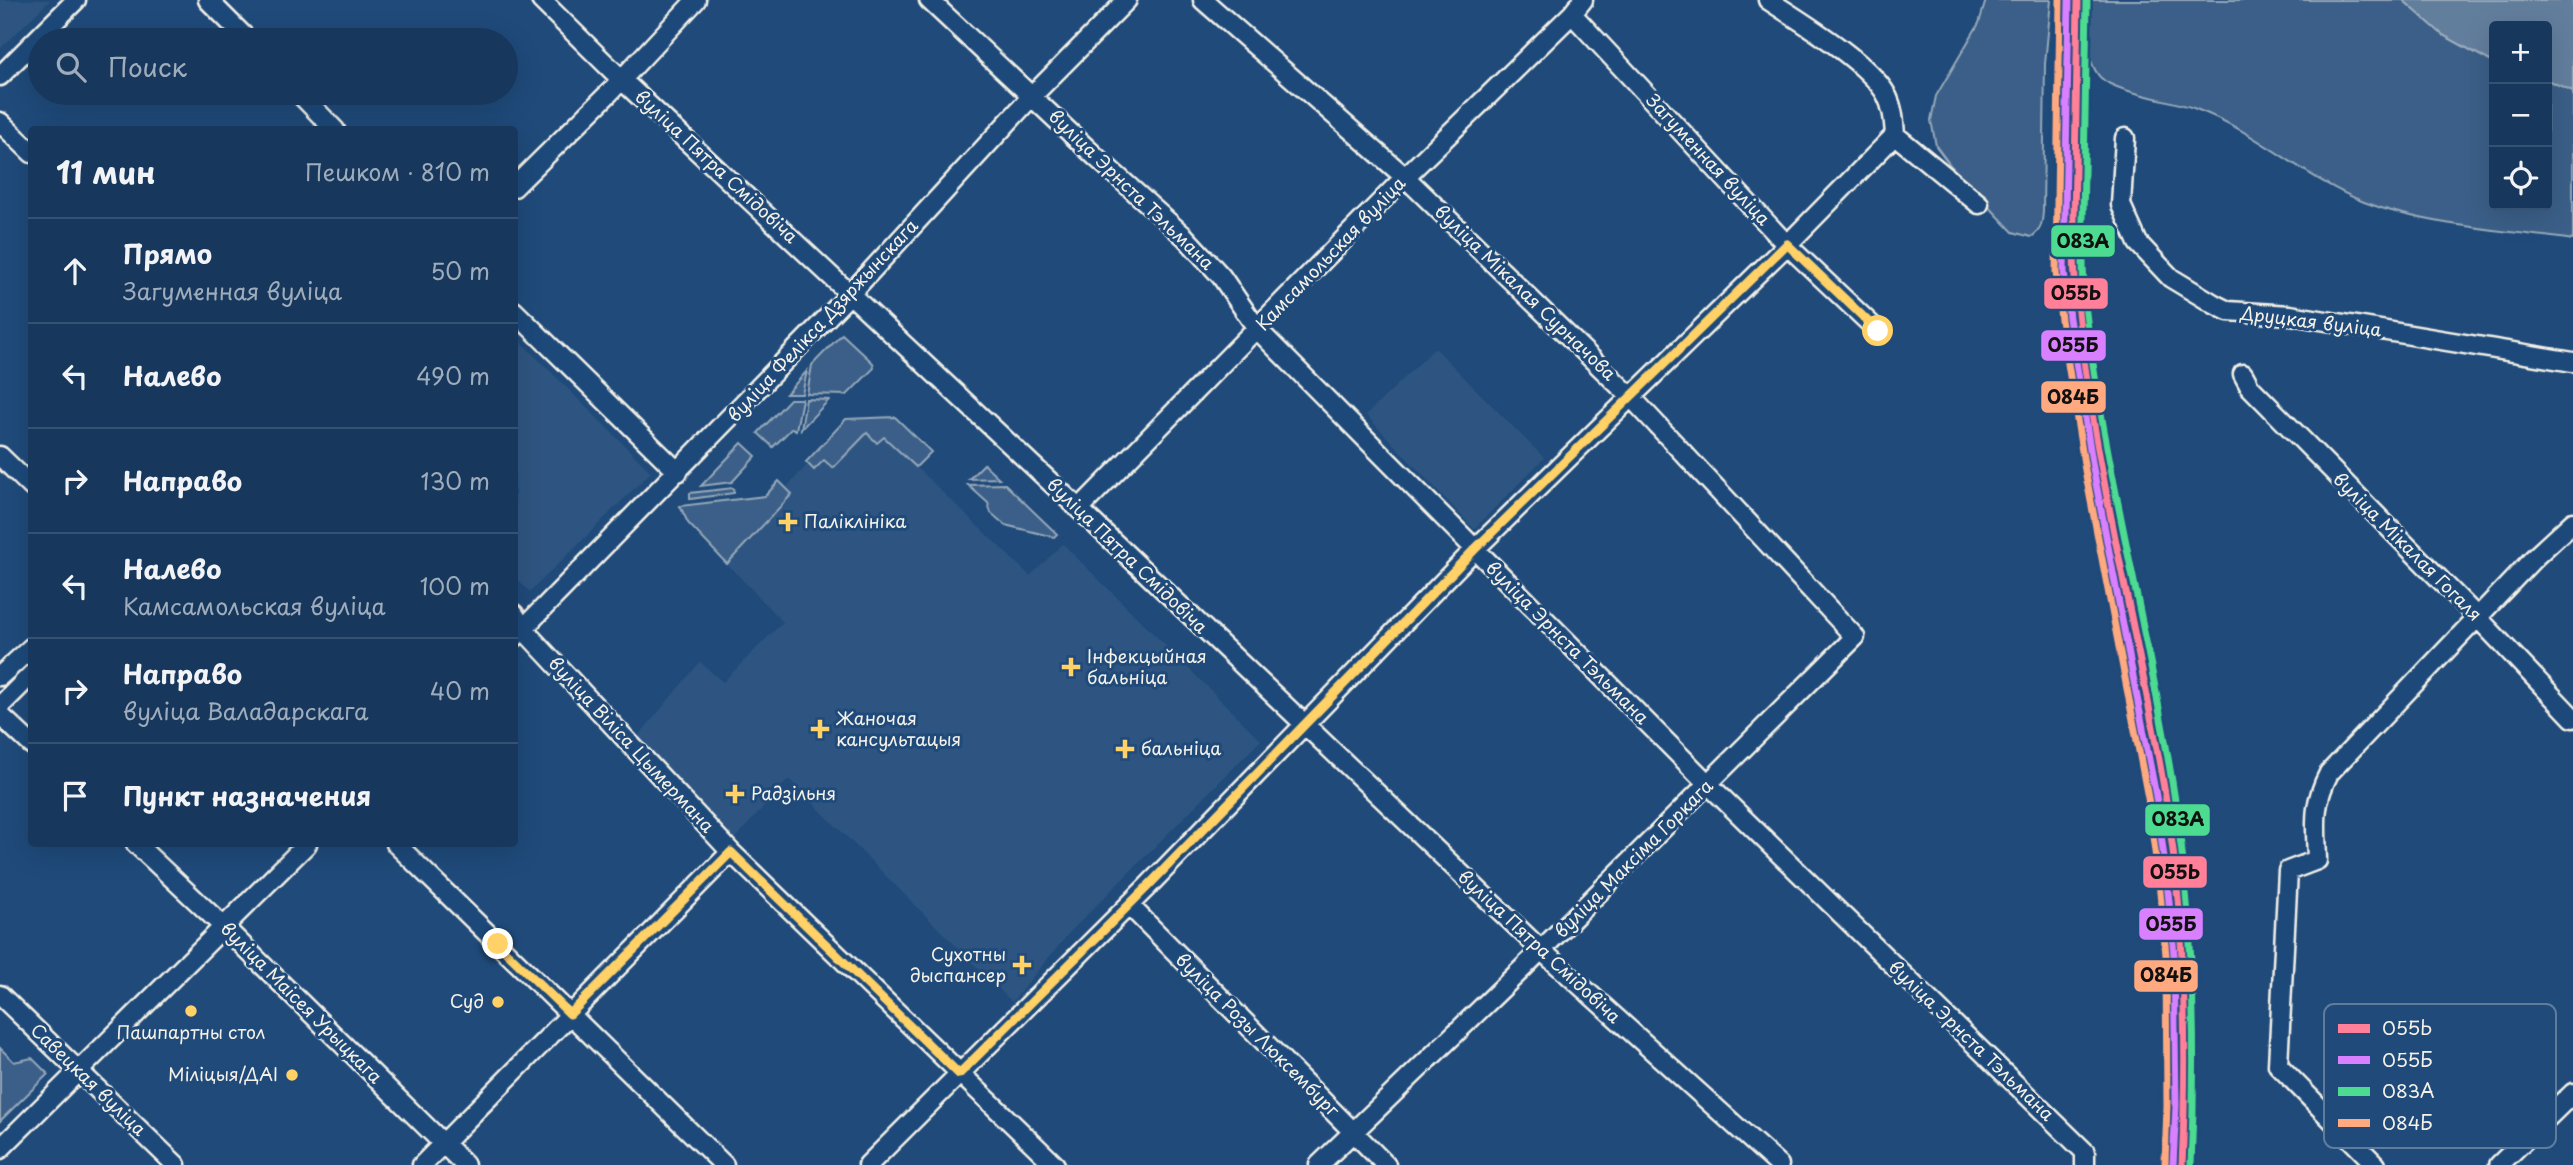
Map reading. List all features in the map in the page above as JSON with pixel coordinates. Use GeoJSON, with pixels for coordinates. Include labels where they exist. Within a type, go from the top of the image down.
{"type":"FeatureCollection","features":[{"type":"Feature","properties":{"kind":"street"},"geometry":{"type":"LineString","coordinates":[[48,28],[76,0]]}},
{"type":"Feature","properties":{"kind":"street"},"geometry":{"type":"LineString","coordinates":[[208,0],[236,28]]}},
{"type":"Feature","properties":{"kind":"street","name":"вуліца Пятра Смідовіча"},"geometry":{"type":"LineString","coordinates":[[541,0],[1541,950],[1779,1165]]}},
{"type":"Feature","properties":{"kind":"street"},"geometry":{"type":"LineString","coordinates":[[518,183],[696,0]]}},
{"type":"Feature","properties":{"kind":"street","name":"вуліца Эрнста Тэльмана"},"geometry":{"type":"LineString","coordinates":[[929,0],[1185,237],[1221,276],[1258,330],[1709,785],[2085,1152],[2085,1165]]}},
{"type":"Feature","properties":{"kind":"street","name":"вуліца Фелікса Дзяржынскага"},"geometry":{"type":"LineString","coordinates":[[518,626],[678,472],[851,293],[1032,96],[1127,0]]}},
{"type":"Feature","properties":{"kind":"street","name":"вуліца Мікалая Сурначова"},"geometry":{"type":"LineString","coordinates":[[1203,0],[1405,177],[1631,397],[1855,638]]}},
{"type":"Feature","properties":{"kind":"street","name":"Камсамольская вуліца"},"geometry":{"type":"LineString","coordinates":[[1079,509],[1258,330],[1405,177],[1572,15],[1583,0]]}},
{"type":"Feature","properties":{"kind":"street"},"geometry":{"type":"LineString","coordinates":[[868,1165],[1129,905],[1475,549],[1895,135],[1894,115],[1885,92],[1872,77],[1848,55],[1768,0]]}},
{"type":"Feature","properties":{"kind":"street","name":"Загуменная вуліца"},"geometry":{"type":"LineString","coordinates":[[1572,15],[1787,244],[1878,331]]}},
{"type":"Feature","properties":{"kind":"street"},"geometry":{"type":"LineString","coordinates":[[0,76],[28,48]]}},
{"type":"Feature","properties":{"kind":"street"},"geometry":{"type":"LineString","coordinates":[[311,105],[331,126]]}},
{"type":"Feature","properties":{"kind":"street"},"geometry":{"type":"LineString","coordinates":[[0,122],[28,149]]}},
{"type":"Feature","properties":{"kind":"street"},"geometry":{"type":"LineString","coordinates":[[1895,135],[1979,204]]}},
{"type":"Feature","properties":{"kind":"street","name":"Друцкая вуліца"},"geometry":{"type":"LineString","coordinates":[[2125,138],[2121,205],[2138,243],[2171,278],[2214,304],[2228,311],[2291,316],[2573,362]]}},
{"type":"Feature","properties":{"kind":"street"},"geometry":{"type":"LineString","coordinates":[[518,315],[678,472]]}},
{"type":"Feature","properties":{"kind":"street","name":"вуліца Мікалая Гогаля"},"geometry":{"type":"LineString","coordinates":[[2243,374],[2250,387],[2573,718]]}},
{"type":"Feature","properties":{"kind":"street"},"geometry":{"type":"LineString","coordinates":[[0,456],[28,483]]}},
{"type":"Feature","properties":{"kind":"street"},"geometry":{"type":"LineString","coordinates":[[2324,1112],[2278,1065],[2288,872],[2317,860],[2315,816],[2318,794],[2329,773],[2534,558],[2573,522]]}},
{"type":"Feature","properties":{"kind":"street","name":"вуліца Віліса Цымермана"},"geometry":{"type":"LineString","coordinates":[[518,628],[731,852],[1055,1165]]}},
{"type":"Feature","properties":{"kind":"street","name":"вуліца Максіма Горкага"},"geometry":{"type":"LineString","coordinates":[[1319,1165],[1709,785],[1855,638]]}},
{"type":"Feature","properties":{"kind":"street"},"geometry":{"type":"LineString","coordinates":[[0,676],[28,651]]}},
{"type":"Feature","properties":{"kind":"street"},"geometry":{"type":"LineString","coordinates":[[0,706],[28,678]]}},
{"type":"Feature","properties":{"kind":"street"},"geometry":{"type":"LineString","coordinates":[[0,715],[28,741]]}},
{"type":"Feature","properties":{"kind":"street","name":"вуліца Маісея Урыцкага"},"geometry":{"type":"LineString","coordinates":[[139,847],[465,1165]]}},
{"type":"Feature","properties":{"kind":"street"},"geometry":{"type":"LineString","coordinates":[[0,1149],[304,847]]}},
{"type":"Feature","properties":{"kind":"street"},"geometry":{"type":"LineString","coordinates":[[399,847],[724,1165]]}},
{"type":"Feature","properties":{"kind":"street"},"geometry":{"type":"LineString","coordinates":[[422,1165],[731,852]]}},
{"type":"Feature","properties":{"kind":"street","name":"вуліца Розы Люксембург"},"geometry":{"type":"LineString","coordinates":[[1129,905],[1386,1165]]}},
{"type":"Feature","properties":{"kind":"street","name":"Савецкая вуліца"},"geometry":{"type":"LineString","coordinates":[[0,995],[176,1165]]}},
{"type":"Feature","properties":{"kind":"street"},"geometry":{"type":"LineString","coordinates":[[2556,1110],[2573,1093]]}},
{"type":"Feature","properties":{"kind":"street"},"geometry":{"type":"LineString","coordinates":[[2359,1148],[2376,1165]]}},
{"type":"Feature","properties":{"kind":"street"},"geometry":{"type":"LineString","coordinates":[[2499,1165],[2516,1148]]}},
{"type":"Feature","properties":{"kind":"shaded area"},"geometry":{"type":"Polygon","coordinates":[[[0,0],[50,0],[0,49],[0,0]]]}},
{"type":"Feature","properties":{"kind":"shaded area"},"geometry":{"type":"Polygon","coordinates":[[[1986,0],[2051,0],[2045,64],[2043,212],[2040,227],[2031,237],[2013,232],[1951,166],[1936,146],[1931,120],[1936,96],[1979,23],[1986,0]]]}},
{"type":"Feature","properties":{"kind":"shaded area"},"geometry":{"type":"Polygon","coordinates":[[[2087,0],[2403,0],[2443,35],[2489,60],[2489,210],[2552,210],[2552,82],[2573,91],[2573,240],[2440,222],[2364,202],[2321,180],[2218,118],[2108,83],[2100,77],[2091,61],[2086,30],[2087,0]]]}},
{"type":"Feature","properties":{"kind":"shaded area"},"geometry":{"type":"Polygon","coordinates":[[[2403,0],[2573,0],[2573,91],[2552,82],[2552,21],[2489,21],[2489,60],[2443,35],[2403,0]]]}},
{"type":"Feature","properties":{"kind":"shaded area"},"geometry":{"type":"Polygon","coordinates":[[[842,334],[873,363],[874,368],[847,395],[807,394],[812,365],[842,334]]]}},
{"type":"Feature","properties":{"kind":"shaded area"},"geometry":{"type":"Polygon","coordinates":[[[518,339],[651,472],[530,592],[518,580],[518,339]]]}},
{"type":"Feature","properties":{"kind":"shaded area"},"geometry":{"type":"Polygon","coordinates":[[[1435,348],[1544,458],[1474,529],[1366,415],[1435,348]]]}},
{"type":"Feature","properties":{"kind":"shaded area"},"geometry":{"type":"Polygon","coordinates":[[[807,371],[802,394],[786,394],[807,371]]]}},
{"type":"Feature","properties":{"kind":"shaded area"},"geometry":{"type":"Polygon","coordinates":[[[790,399],[802,399],[796,430],[792,428],[773,447],[758,433],[790,399]]]}},
{"type":"Feature","properties":{"kind":"shaded area"},"geometry":{"type":"Polygon","coordinates":[[[806,399],[829,400],[801,429],[806,399]]]}},
{"type":"Feature","properties":{"kind":"shaded area"},"geometry":{"type":"Polygon","coordinates":[[[895,417],[931,452],[916,467],[884,437],[877,443],[867,433],[833,468],[824,460],[814,470],[806,462],[846,419],[895,417]]]}},
{"type":"Feature","properties":{"kind":"shaded area"},"geometry":{"type":"Polygon","coordinates":[[[866,433],[884,436],[1030,576],[1063,544],[1261,740],[1070,932],[1012,1002],[789,779],[734,840],[639,744],[640,734],[700,662],[723,682],[783,622],[727,564],[792,494],[787,487],[808,464],[815,470],[824,460],[834,468],[866,433]]]}},
{"type":"Feature","properties":{"kind":"shaded area"},"geometry":{"type":"Polygon","coordinates":[[[742,443],[756,456],[732,482],[701,486],[742,443]]]}},
{"type":"Feature","properties":{"kind":"shaded area"},"geometry":{"type":"Polygon","coordinates":[[[984,464],[999,478],[969,479],[984,464]]]}},
{"type":"Feature","properties":{"kind":"shaded area"},"geometry":{"type":"Polygon","coordinates":[[[779,481],[792,494],[727,564],[688,523],[680,506],[765,496],[779,481]]]}},
{"type":"Feature","properties":{"kind":"shaded area"},"geometry":{"type":"Polygon","coordinates":[[[1005,484],[1057,534],[1054,537],[1005,525],[991,513],[988,503],[968,485],[1005,484]]]}},
{"type":"Feature","properties":{"kind":"shaded area"},"geometry":{"type":"Polygon","coordinates":[[[733,488],[734,493],[690,499],[690,493],[733,488]]]}},
{"type":"Feature","properties":{"kind":"shaded area"},"geometry":{"type":"Polygon","coordinates":[[[0,1048],[14,1062],[32,1058],[48,1074],[0,1121],[0,1048]]]}},
{"type":"Feature","properties":{"kind":"transit line","name":"084Б"},"geometry":{"type":"LineString","coordinates":[[2060,0],[2056,272],[2085,470],[2148,798],[2159,882],[2166,955],[2165,1164]]}},
{"type":"Feature","properties":{"kind":"transit line","name":"055Б"},"geometry":{"type":"LineString","coordinates":[[2069,0],[2064,271],[2093,468],[2156,796],[2167,881],[2174,954],[2176,1105],[2173,1165]]}},
{"type":"Feature","properties":{"kind":"transit line","name":"055Ь"},"geometry":{"type":"LineString","coordinates":[[2078,0],[2074,224],[2076,294],[2095,433],[2172,840],[2181,933],[2185,1026],[2182,1165]]}},
{"type":"Feature","properties":{"kind":"transit line","name":"083А"},"geometry":{"type":"LineString","coordinates":[[2087,0],[2083,242],[2086,313],[2105,434],[2164,734],[2186,886],[2194,1072],[2191,1165]]}},
{"type":"Feature","properties":{"kind":"place","name":"Паліклініка"},"geometry":{"type":"Point","coordinates":[788,522]}},
{"type":"Feature","properties":{"kind":"place","name":"Інфекцыйная бальніца"},"geometry":{"type":"Point","coordinates":[1071,667]}},
{"type":"Feature","properties":{"kind":"place","name":"Жаночая кансультацыя"},"geometry":{"type":"Point","coordinates":[820,729]}},
{"type":"Feature","properties":{"kind":"place","name":"бальніца"},"geometry":{"type":"Point","coordinates":[1125,749]}},
{"type":"Feature","properties":{"kind":"place","name":"Радзільня"},"geometry":{"type":"Point","coordinates":[735,794]}},
{"type":"Feature","properties":{"kind":"place","name":"Сухотны дыспансер"},"geometry":{"type":"Point","coordinates":[1022,965]}},
{"type":"Feature","properties":{"kind":"place","name":"Суд"},"geometry":{"type":"Point","coordinates":[498,1002]}},
{"type":"Feature","properties":{"kind":"place","name":"Пашпартны стол"},"geometry":{"type":"Point","coordinates":[191,1011]}},
{"type":"Feature","properties":{"kind":"place","name":"Міліцыя/ДАІ"},"geometry":{"type":"Point","coordinates":[292,1075]}},
{"type":"Feature","properties":{"kind":"route"},"geometry":{"type":"LineString","coordinates":[[498,944],[570,1014],[731,852],[959,1074],[1147,887],[1475,549],[1787,244],[1878,331]]}}]}
